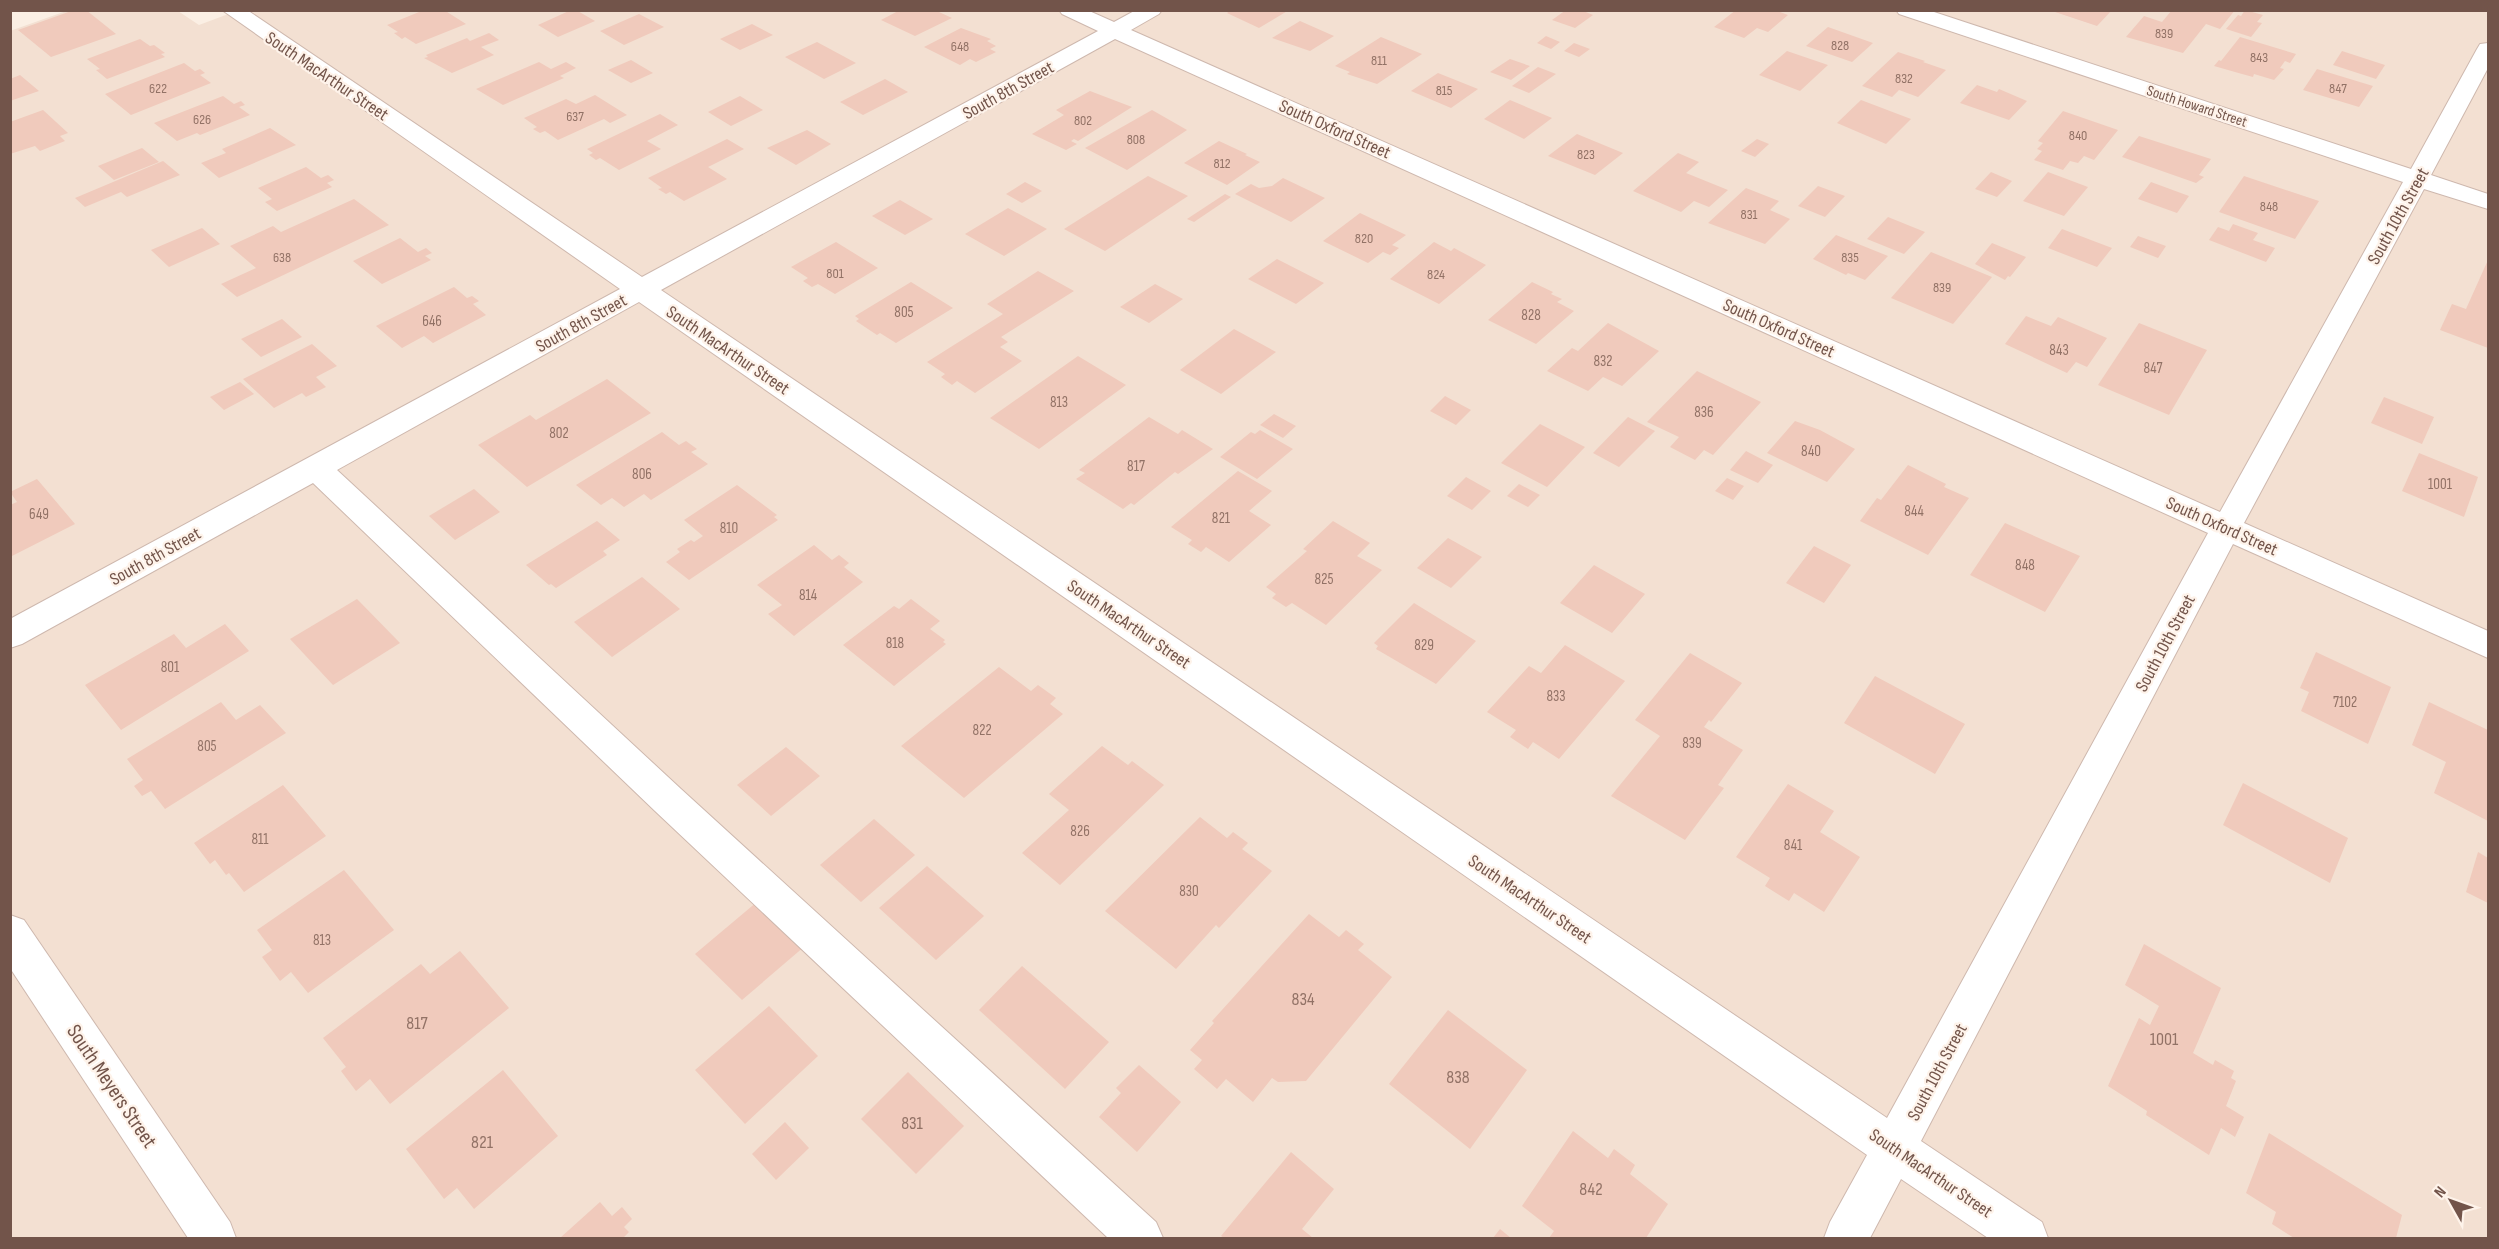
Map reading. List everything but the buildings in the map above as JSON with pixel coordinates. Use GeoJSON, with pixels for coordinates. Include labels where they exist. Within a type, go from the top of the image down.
{"type":"FeatureCollection","features":[{"type":"Feature","properties":{"kind":"street","name":"South MacArthur Street"},"geometry":{"type":"LineString","coordinates":[[232,10],[2026,1239]]}},
{"type":"Feature","properties":{"kind":"street","name":"South Oxford Street"},"geometry":{"type":"LineString","coordinates":[[1069,10],[2488,645]]}},
{"type":"Feature","properties":{"kind":"street","name":"South 8th Street"},"geometry":{"type":"LineString","coordinates":[[10,635],[1152,10]]}},
{"type":"Feature","properties":{"kind":"street","name":"South Howard Street"},"geometry":{"type":"LineString","coordinates":[[1906,10],[2488,202]]}},
{"type":"Feature","properties":{"kind":"street","name":"South 10th Street"},"geometry":{"type":"LineString","coordinates":[[1846,1239],[2226,528],[2419,179],[2488,49]]}},
{"type":"Feature","properties":{"kind":"street"},"geometry":{"type":"LineString","coordinates":[[316,468],[668,800],[1140,1239]]}},
{"type":"Feature","properties":{"kind":"street","name":"South Meyers Street"},"geometry":{"type":"LineString","coordinates":[[10,933],[214,1239]]}},
{"type":"Feature","properties":{"kind":"shaded area"},"geometry":{"type":"Polygon","coordinates":[[[69,10],[178,11],[199,25],[239,10],[2488,11],[2488,1238],[11,1238],[10,31],[69,10]]]}}]}
